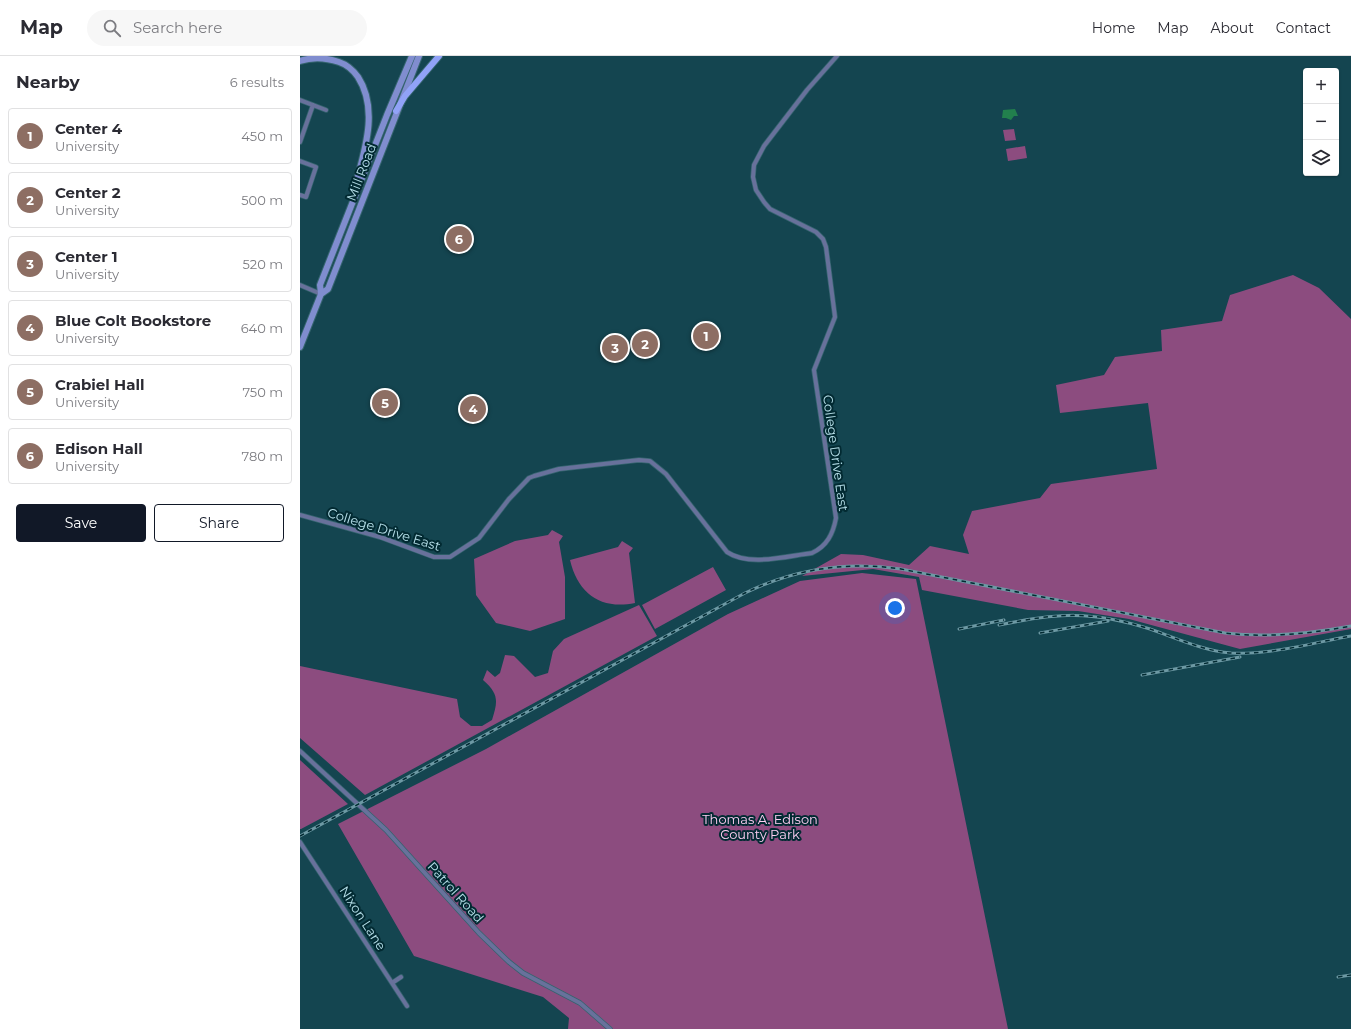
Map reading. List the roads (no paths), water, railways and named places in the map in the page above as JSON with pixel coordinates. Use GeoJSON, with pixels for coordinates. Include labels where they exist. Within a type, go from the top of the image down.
{"type":"FeatureCollection","features":[{"type":"Feature","properties":{"kind":"main road"},"geometry":{"type":"LineString","coordinates":[[396,111],[405,96],[439,56]]}},
{"type":"Feature","properties":{"kind":"street"},"geometry":{"type":"LineString","coordinates":[[300,58],[304,56]]}},
{"type":"Feature","properties":{"kind":"street","name":"Mill Road"},"geometry":{"type":"LineString","coordinates":[[321,294],[320,285],[386,115],[412,56]]}},
{"type":"Feature","properties":{"kind":"street","name":"Mill Road"},"geometry":{"type":"LineString","coordinates":[[300,344],[321,294],[328,288],[396,111],[419,56]]}},
{"type":"Feature","properties":{"kind":"street","name":"College Drive East"},"geometry":{"type":"LineString","coordinates":[[300,515],[380,538],[434,557],[450,557],[479,538],[509,499],[529,478],[559,469],[639,460],[650,461],[666,474],[723,546],[735,557],[755,560],[812,553],[819,550],[831,536],[836,518],[814,370],[835,318],[828,256],[823,239],[816,232],[778,213],[764,202],[756,190],[753,176],[754,165],[764,146],[837,56]]}},
{"type":"Feature","properties":{"kind":"street"},"geometry":{"type":"LineString","coordinates":[[300,62],[320,58],[346,64],[354,72],[363,86],[368,101],[369,123],[366,144],[346,219]]}},
{"type":"Feature","properties":{"kind":"street"},"geometry":{"type":"LineString","coordinates":[[300,100],[326,110]]}},
{"type":"Feature","properties":{"kind":"street"},"geometry":{"type":"LineString","coordinates":[[300,142],[313,105]]}},
{"type":"Feature","properties":{"kind":"street"},"geometry":{"type":"LineString","coordinates":[[300,161],[316,167],[306,197],[300,195]]}},
{"type":"Feature","properties":{"kind":"street"},"geometry":{"type":"LineString","coordinates":[[300,285],[321,294]]}},
{"type":"Feature","properties":{"kind":"street","name":"Patrol Road"},"geometry":{"type":"LineString","coordinates":[[300,751],[386,830],[479,933],[509,962],[529,976],[580,1003],[610,1029]]}},
{"type":"Feature","properties":{"kind":"street","name":"Nixon Lane"},"geometry":{"type":"LineString","coordinates":[[300,842],[407,1006]]}},
{"type":"Feature","properties":{"kind":"street"},"geometry":{"type":"LineString","coordinates":[[392,983],[402,977]]}},
{"type":"Feature","properties":{"kind":"railway"},"geometry":{"type":"LineString","coordinates":[[300,836],[745,593],[782,578],[821,569],[861,566],[901,569],[1225,633],[1272,635],[1319,631],[1351,626]]}},
{"type":"Feature","properties":{"kind":"railway"},"geometry":{"type":"LineString","coordinates":[[999,625],[1057,616],[1092,616],[1129,623],[1200,647],[1231,653],[1261,652],[1291,648],[1351,636]]}},
{"type":"Feature","properties":{"kind":"railway"},"geometry":{"type":"LineString","coordinates":[[959,629],[1004,620]]}},
{"type":"Feature","properties":{"kind":"railway"},"geometry":{"type":"LineString","coordinates":[[1040,633],[1108,621]]}},
{"type":"Feature","properties":{"kind":"railway"},"geometry":{"type":"LineString","coordinates":[[1142,675],[1240,657]]}},
{"type":"Feature","properties":{"kind":"railway"},"geometry":{"type":"LineString","coordinates":[[1338,977],[1351,975]]}},
{"type":"Feature","properties":{"kind":"place","name":"Edison Hall"},"geometry":{"type":"Point","coordinates":[459,239]}},
{"type":"Feature","properties":{"kind":"place","name":"Center 4"},"geometry":{"type":"Point","coordinates":[706,336]}},
{"type":"Feature","properties":{"kind":"place","name":"Center 2"},"geometry":{"type":"Point","coordinates":[645,344]}},
{"type":"Feature","properties":{"kind":"place","name":"Center 1"},"geometry":{"type":"Point","coordinates":[615,348]}},
{"type":"Feature","properties":{"kind":"place","name":"Crabiel Hall"},"geometry":{"type":"Point","coordinates":[385,403]}},
{"type":"Feature","properties":{"kind":"place","name":"Blue Colt Bookstore"},"geometry":{"type":"Point","coordinates":[473,409]}},
{"type":"Feature","properties":{"kind":"park label","name":"Thomas A. Edison County Park"},"geometry":{"type":"Point","coordinates":[760,826]}}]}
